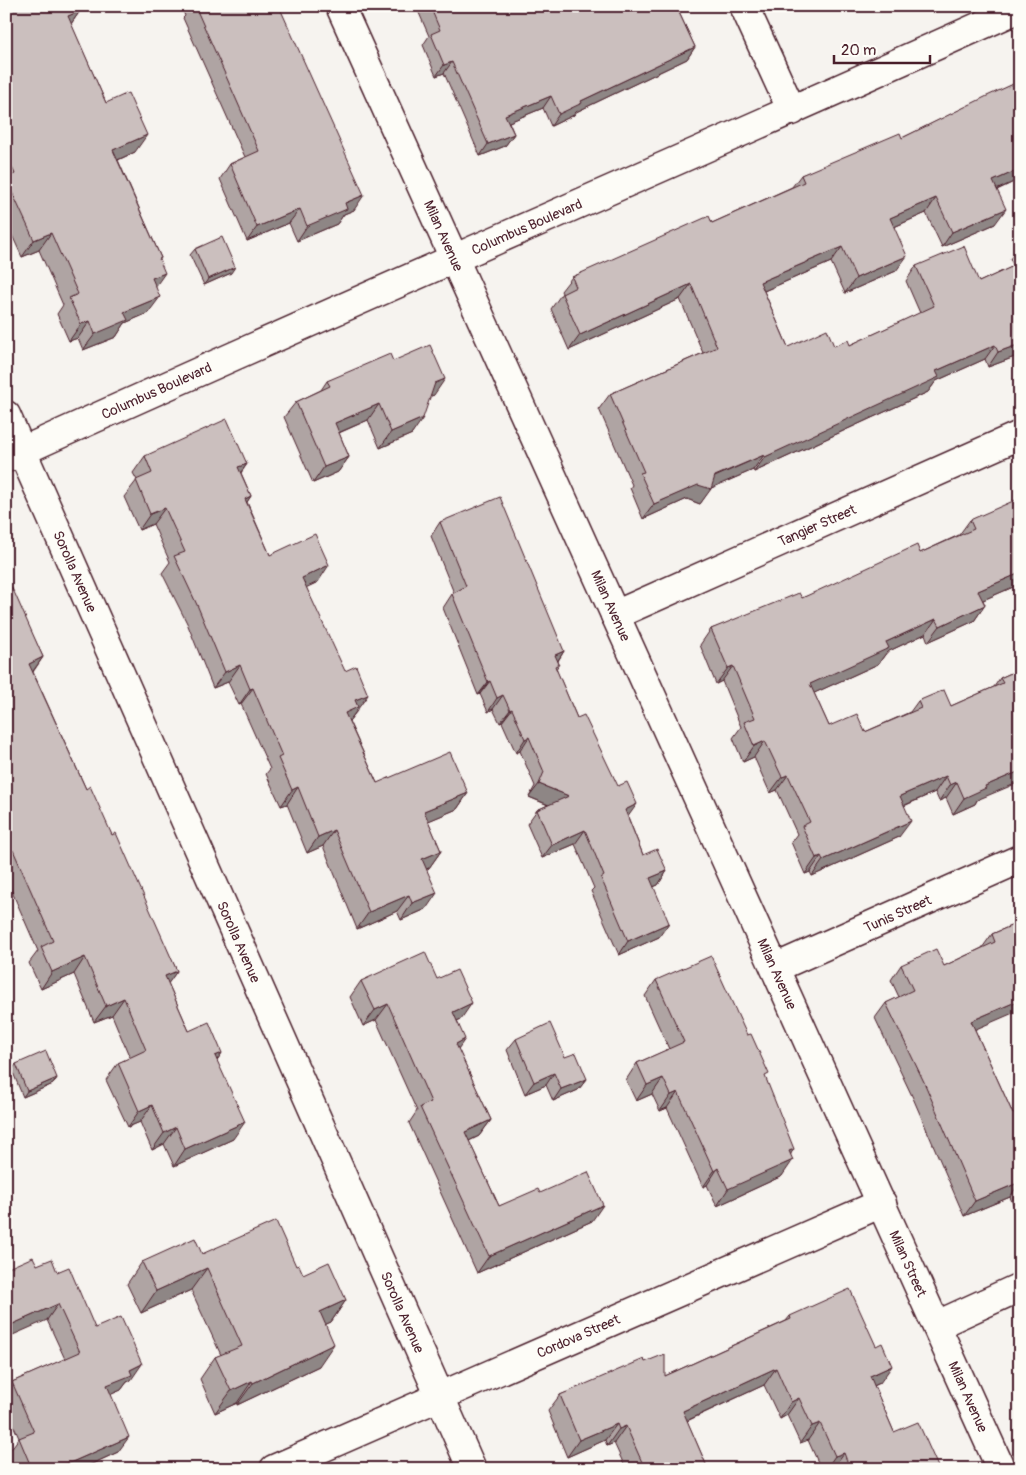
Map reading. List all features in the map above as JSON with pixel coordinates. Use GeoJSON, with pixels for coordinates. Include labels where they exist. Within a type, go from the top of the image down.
{"type":"FeatureCollection","features":[{"type":"Feature","properties":{"kind":"street","name":"Milan Avenue"},"geometry":{"type":"LineString","coordinates":[[340,6],[882,1202]]}},
{"type":"Feature","properties":{"kind":"street"},"geometry":{"type":"LineString","coordinates":[[744,6],[792,111]]}},
{"type":"Feature","properties":{"kind":"street","name":"Columbus Boulevard"},"geometry":{"type":"LineString","coordinates":[[14,454],[454,257],[792,111],[1020,8]]}},
{"type":"Feature","properties":{"kind":"street","name":"Sorolla Avenue"},"geometry":{"type":"LineString","coordinates":[[6,415],[14,454],[472,1469]]}},
{"type":"Feature","properties":{"kind":"street","name":"Tangier Street"},"geometry":{"type":"LineString","coordinates":[[615,615],[1020,435]]}},
{"type":"Feature","properties":{"kind":"street","name":"Tunis Street"},"geometry":{"type":"LineString","coordinates":[[775,968],[1020,859]]}},
{"type":"Feature","properties":{"kind":"street","name":"Cordova Street"},"geometry":{"type":"LineString","coordinates":[[274,1469],[882,1202]]}},
{"type":"Feature","properties":{"kind":"street","name":"Milan Street"},"geometry":{"type":"LineString","coordinates":[[882,1202],[937,1324]]}},
{"type":"Feature","properties":{"kind":"street"},"geometry":{"type":"LineString","coordinates":[[937,1324],[1020,1288]]}},
{"type":"Feature","properties":{"kind":"street","name":"Milan Avenue"},"geometry":{"type":"LineString","coordinates":[[937,1324],[1001,1469]]}},
{"type":"Feature","properties":{"kind":"building"},"geometry":{"type":"Polygon","coordinates":[[[6,6],[78,6],[80,11],[68,16],[106,103],[128,93],[147,135],[113,150],[161,258],[159,259],[165,273],[152,278],[160,297],[124,312],[128,320],[95,334],[90,321],[81,324],[69,298],[78,294],[51,233],[34,240],[6,179],[15,174],[6,154],[6,6]]]}},
{"type":"Feature","properties":{"kind":"building"},"geometry":{"type":"Polygon","coordinates":[[[195,6],[279,6],[364,195],[345,203],[347,209],[307,226],[300,209],[257,227],[230,164],[259,151],[195,6]]]}},
{"type":"Feature","properties":{"kind":"building"},"geometry":{"type":"Polygon","coordinates":[[[430,6],[676,6],[695,47],[581,101],[582,103],[559,114],[551,96],[505,115],[514,134],[488,144],[452,62],[444,65],[431,34],[440,30],[430,6]]]}},
{"type":"Feature","properties":{"kind":"building"},"geometry":{"type":"Polygon","coordinates":[[[1020,81],[1020,169],[993,181],[1006,209],[952,232],[936,198],[890,218],[907,256],[856,278],[842,247],[760,282],[788,347],[827,329],[834,346],[848,340],[850,345],[934,306],[916,266],[964,246],[979,282],[1020,263],[1020,344],[998,352],[995,345],[936,371],[939,377],[765,457],[764,455],[715,476],[711,489],[698,485],[654,504],[640,473],[644,472],[610,394],[717,347],[691,284],[580,335],[562,294],[576,287],[572,277],[709,216],[712,223],[804,182],[801,175],[900,133],[902,138],[1020,81]]]}},
{"type":"Feature","properties":{"kind":"building"},"geometry":{"type":"Polygon","coordinates":[[[222,237],[235,267],[208,279],[195,249],[222,237]]]}},
{"type":"Feature","properties":{"kind":"building"},"geometry":{"type":"Polygon","coordinates":[[[430,345],[445,379],[435,383],[423,418],[391,432],[379,404],[335,423],[349,457],[324,467],[296,402],[330,386],[327,381],[390,354],[393,361],[430,345]]]}},
{"type":"Feature","properties":{"kind":"building"},"geometry":{"type":"Polygon","coordinates":[[[227,419],[247,464],[238,467],[251,496],[245,499],[270,555],[315,534],[329,565],[302,578],[345,671],[356,666],[368,695],[355,700],[358,707],[345,713],[377,783],[450,752],[468,793],[424,811],[441,851],[422,859],[437,893],[412,903],[409,895],[369,912],[334,830],[318,837],[298,787],[292,790],[278,758],[282,756],[253,688],[250,689],[240,665],[225,672],[174,556],[185,552],[165,508],[150,514],[136,480],[152,473],[145,456],[227,419]]]}},
{"type":"Feature","properties":{"kind":"building"},"geometry":{"type":"Polygon","coordinates":[[[500,497],[564,651],[555,655],[559,664],[555,666],[577,718],[584,715],[618,786],[627,782],[637,804],[625,810],[643,855],[657,849],[667,871],[650,878],[669,923],[628,941],[601,878],[604,876],[585,830],[552,845],[537,810],[569,796],[539,784],[544,772],[529,737],[525,739],[512,709],[510,710],[503,695],[497,698],[490,681],[488,682],[452,594],[466,586],[440,522],[500,497]]]}},
{"type":"Feature","properties":{"kind":"building"},"geometry":{"type":"Polygon","coordinates":[[[1020,498],[1020,573],[978,591],[985,605],[940,626],[936,619],[886,642],[889,648],[810,684],[829,726],[857,714],[865,732],[921,708],[918,701],[944,690],[951,706],[1003,683],[1000,678],[1020,669],[1020,771],[985,786],[986,788],[964,798],[957,782],[950,785],[946,776],[900,796],[911,821],[823,860],[821,856],[816,858],[802,826],[810,822],[788,775],[782,777],[765,741],[754,746],[744,722],[755,718],[733,666],[728,668],[711,629],[799,593],[802,598],[917,545],[920,553],[974,529],[970,520],[1020,498]]]}},
{"type":"Feature","properties":{"kind":"building"},"geometry":{"type":"Polygon","coordinates":[[[6,578],[43,657],[29,664],[86,789],[90,786],[112,835],[116,833],[177,971],[165,976],[189,1031],[209,1022],[222,1053],[215,1056],[245,1122],[185,1149],[176,1127],[164,1133],[152,1105],[139,1111],[118,1063],[146,1050],[124,998],[106,1006],[85,957],[52,972],[41,947],[53,941],[13,850],[8,852],[6,850],[6,578]]]}},
{"type":"Feature","properties":{"kind":"building"},"geometry":{"type":"Polygon","coordinates":[[[1020,922],[1020,1000],[971,1021],[1013,1114],[1020,1111],[1020,1182],[975,1201],[924,1082],[886,1003],[913,990],[901,965],[936,949],[944,966],[995,942],[992,934],[1020,922]]]}},
{"type":"Feature","properties":{"kind":"building"},"geometry":{"type":"Polygon","coordinates":[[[425,952],[437,979],[457,970],[472,1003],[453,1012],[465,1039],[456,1044],[491,1120],[465,1132],[499,1206],[538,1189],[540,1193],[588,1172],[603,1205],[489,1256],[420,1107],[431,1102],[388,1004],[375,1010],[361,981],[425,952]]]}},
{"type":"Feature","properties":{"kind":"building"},"geometry":{"type":"Polygon","coordinates":[[[711,956],[747,1035],[751,1034],[769,1074],[765,1076],[794,1149],[789,1151],[793,1160],[728,1189],[718,1168],[714,1171],[678,1092],[671,1095],[663,1078],[647,1085],[637,1063],[684,1042],[656,980],[711,956]]]}},
{"type":"Feature","properties":{"kind":"building"},"geometry":{"type":"Polygon","coordinates":[[[550,1023],[565,1057],[576,1053],[587,1079],[561,1089],[554,1073],[534,1082],[516,1039],[550,1023]]]}},
{"type":"Feature","properties":{"kind":"building"},"geometry":{"type":"Polygon","coordinates":[[[46,1051],[57,1078],[27,1091],[16,1064],[46,1051]]]}},
{"type":"Feature","properties":{"kind":"building"},"geometry":{"type":"Polygon","coordinates":[[[276,1221],[296,1266],[299,1265],[303,1274],[329,1262],[346,1300],[320,1312],[334,1344],[253,1383],[252,1381],[231,1391],[215,1357],[242,1346],[207,1268],[156,1291],[142,1262],[195,1238],[202,1254],[276,1221]]]}},
{"type":"Feature","properties":{"kind":"building"},"geometry":{"type":"Polygon","coordinates":[[[33,1257],[37,1265],[52,1259],[57,1272],[69,1267],[95,1328],[121,1317],[142,1364],[130,1370],[132,1375],[107,1385],[129,1437],[56,1469],[32,1469],[19,1438],[34,1432],[12,1382],[80,1352],[58,1304],[6,1327],[6,1269],[33,1257]]]}},
{"type":"Feature","properties":{"kind":"building"},"geometry":{"type":"Polygon","coordinates":[[[850,1289],[876,1346],[882,1343],[892,1366],[870,1376],[894,1432],[918,1422],[939,1469],[850,1469],[844,1453],[835,1456],[820,1423],[812,1426],[799,1398],[791,1402],[776,1368],[683,1411],[708,1469],[645,1469],[626,1426],[619,1429],[617,1424],[579,1440],[560,1395],[644,1359],[645,1362],[665,1354],[665,1376],[791,1319],[790,1316],[850,1289]]]}},
{"type":"Feature","properties":{"kind":"building"},"geometry":{"type":"Polygon","coordinates":[[[397,1465],[399,1469],[388,1469],[397,1465]]]}}]}
